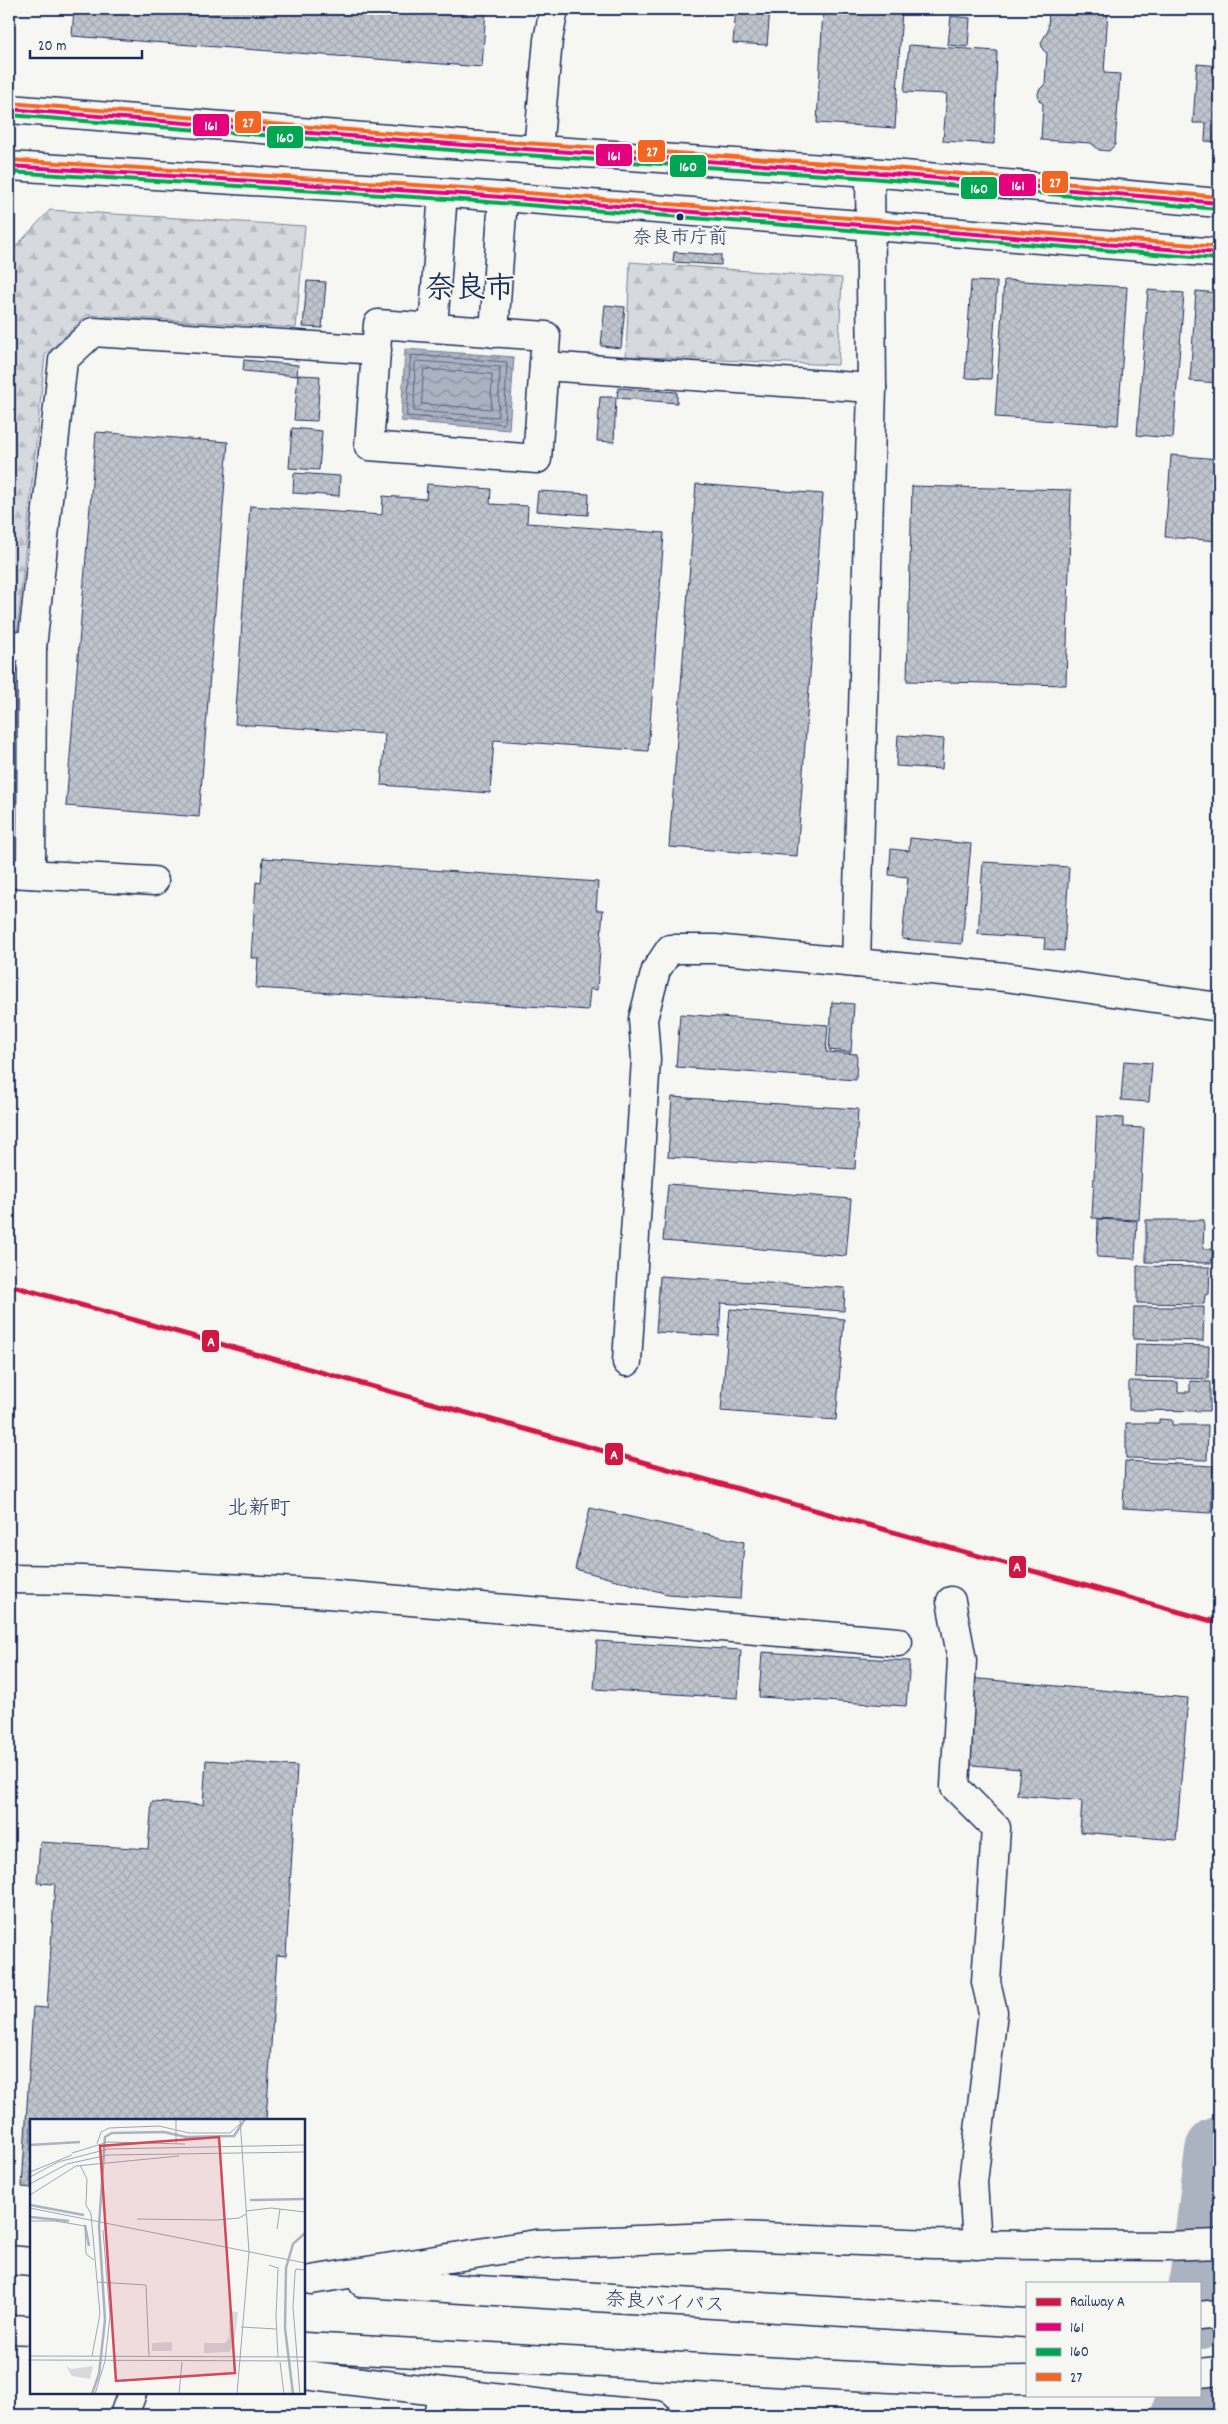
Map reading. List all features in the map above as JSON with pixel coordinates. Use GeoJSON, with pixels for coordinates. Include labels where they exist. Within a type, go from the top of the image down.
{"type":"FeatureCollection","features":[{"type":"Feature","properties":{"kind":"main road"},"geometry":{"type":"LineString","coordinates":[[538,150],[548,40],[554,9]]}},
{"type":"Feature","properties":{"kind":"main road"},"geometry":{"type":"LineString","coordinates":[[9,108],[538,150],[870,172],[1219,203]]}},
{"type":"Feature","properties":{"kind":"main road"},"geometry":{"type":"LineString","coordinates":[[9,166],[503,197],[1219,254]]}},
{"type":"Feature","properties":{"kind":"main road"},"geometry":{"type":"LineString","coordinates":[[856,963],[872,388],[869,227],[870,172]]}},
{"type":"Feature","properties":{"kind":"main road"},"geometry":{"type":"LineString","coordinates":[[433,328],[443,193]]}},
{"type":"Feature","properties":{"kind":"main road"},"geometry":{"type":"LineString","coordinates":[[494,333],[503,197]]}},
{"type":"Feature","properties":{"kind":"main road"},"geometry":{"type":"LineString","coordinates":[[378,324],[433,328],[546,336],[537,459],[369,446],[378,324]]}},
{"type":"Feature","properties":{"kind":"main road"},"geometry":{"type":"LineString","coordinates":[[154,881],[20,873],[21,646],[63,360],[93,332],[377,350]]}},
{"type":"Feature","properties":{"kind":"main road"},"geometry":{"type":"LineString","coordinates":[[544,366],[872,388]]}},
{"type":"Feature","properties":{"kind":"main road"},"geometry":{"type":"LineString","coordinates":[[627,1362],[646,1059],[643,1019],[656,970],[670,949],[715,949],[1005,977],[1219,1007]]}},
{"type":"Feature","properties":{"kind":"main road"},"geometry":{"type":"LineString","coordinates":[[9,1579],[84,1580],[316,1593],[898,1642]]}},
{"type":"Feature","properties":{"kind":"main road"},"geometry":{"type":"LineString","coordinates":[[951,1601],[962,1660],[955,1787],[996,1828],[986,1982],[993,2012],[973,2182],[977,2245]]}},
{"type":"Feature","properties":{"kind":"main road"},"geometry":{"type":"LineString","coordinates":[[308,2280],[536,2244],[738,2236],[977,2245],[1166,2246],[1219,2244]]}},
{"type":"Feature","properties":{"kind":"main road"},"geometry":{"type":"LineString","coordinates":[[9,2260],[30,2262]]}},
{"type":"Feature","properties":{"kind":"main road","name":"奈良バイパス"},"geometry":{"type":"LineString","coordinates":[[308,2280],[1026,2323]]}},
{"type":"Feature","properties":{"kind":"main road"},"geometry":{"type":"LineString","coordinates":[[1200,2316],[1219,2314]]}},
{"type":"Feature","properties":{"kind":"main road"},"geometry":{"type":"LineString","coordinates":[[9,2329],[30,2330]]}},
{"type":"Feature","properties":{"kind":"main road"},"geometry":{"type":"LineString","coordinates":[[305,2347],[948,2381],[1026,2380]]}},
{"type":"Feature","properties":{"kind":"main road"},"geometry":{"type":"LineString","coordinates":[[1200,2373],[1219,2371]]}},
{"type":"Feature","properties":{"kind":"main road"},"geometry":{"type":"LineString","coordinates":[[305,2375],[440,2403],[569,2407],[656,2415]]}},
{"type":"Feature","properties":{"kind":"main road"},"geometry":{"type":"LineString","coordinates":[[124,2415],[132,2394]]}},
{"type":"Feature","properties":{"kind":"green space"},"geometry":{"type":"Polygon","coordinates":[[[50,210],[305,226],[296,328],[87,315],[45,355],[17,634],[9,632],[9,254],[50,210]]]}},
{"type":"Feature","properties":{"kind":"green space"},"geometry":{"type":"Polygon","coordinates":[[[630,262],[842,278],[838,365],[626,356],[630,262]]]}},
{"type":"Feature","properties":{"kind":"water"},"geometry":{"type":"Polygon","coordinates":[[[405,349],[514,357],[509,430],[401,421],[405,349]]]}},
{"type":"Feature","properties":{"kind":"building"},"geometry":{"type":"Polygon","coordinates":[[[74,9],[486,9],[482,67],[72,36],[74,9]]]}},
{"type":"Feature","properties":{"kind":"building"},"geometry":{"type":"Polygon","coordinates":[[[736,9],[770,9],[767,45],[733,43],[736,9]]]}},
{"type":"Feature","properties":{"kind":"building"},"geometry":{"type":"Polygon","coordinates":[[[823,9],[902,9],[895,128],[817,123],[823,9]]]}},
{"type":"Feature","properties":{"kind":"building"},"geometry":{"type":"Polygon","coordinates":[[[1049,9],[1108,9],[1104,73],[1120,74],[1115,145],[1109,151],[1099,150],[1091,143],[1041,140],[1043,104],[1039,100],[1038,94],[1045,84],[1047,53],[1043,50],[1041,43],[1048,30],[1049,9]]]}},
{"type":"Feature","properties":{"kind":"building"},"geometry":{"type":"Polygon","coordinates":[[[951,16],[970,18],[968,47],[948,45],[951,16]]]}},
{"type":"Feature","properties":{"kind":"building"},"geometry":{"type":"Polygon","coordinates":[[[909,45],[997,51],[994,144],[943,141],[947,94],[904,92],[909,45]]]}},
{"type":"Feature","properties":{"kind":"building"},"geometry":{"type":"Polygon","coordinates":[[[1197,64],[1219,66],[1219,142],[1205,141],[1206,123],[1193,123],[1197,64]]]}},
{"type":"Feature","properties":{"kind":"building"},"geometry":{"type":"Polygon","coordinates":[[[674,252],[721,255],[721,265],[673,262],[674,252]]]}},
{"type":"Feature","properties":{"kind":"building"},"geometry":{"type":"Polygon","coordinates":[[[1004,280],[1127,287],[1118,425],[995,417],[1004,280]]]}},
{"type":"Feature","properties":{"kind":"building"},"geometry":{"type":"Polygon","coordinates":[[[307,281],[326,282],[322,328],[303,327],[307,281]]]}},
{"type":"Feature","properties":{"kind":"building"},"geometry":{"type":"Polygon","coordinates":[[[971,281],[997,282],[991,379],[965,378],[971,281]]]}},
{"type":"Feature","properties":{"kind":"building"},"geometry":{"type":"Polygon","coordinates":[[[1148,290],[1184,293],[1173,438],[1137,435],[1148,290]]]}},
{"type":"Feature","properties":{"kind":"building"},"geometry":{"type":"Polygon","coordinates":[[[1196,291],[1219,293],[1219,383],[1190,381],[1196,291]]]}},
{"type":"Feature","properties":{"kind":"building"},"geometry":{"type":"Polygon","coordinates":[[[605,305],[625,307],[621,348],[601,346],[605,305]]]}},
{"type":"Feature","properties":{"kind":"building"},"geometry":{"type":"Polygon","coordinates":[[[244,360],[298,365],[297,376],[243,371],[244,360]]]}},
{"type":"Feature","properties":{"kind":"building"},"geometry":{"type":"Polygon","coordinates":[[[298,375],[320,376],[317,421],[294,420],[298,375]]]}},
{"type":"Feature","properties":{"kind":"building"},"geometry":{"type":"Polygon","coordinates":[[[618,388],[677,392],[677,403],[617,398],[618,388]]]}},
{"type":"Feature","properties":{"kind":"building"},"geometry":{"type":"Polygon","coordinates":[[[600,397],[616,397],[614,442],[597,441],[600,397]]]}},
{"type":"Feature","properties":{"kind":"building"},"geometry":{"type":"Polygon","coordinates":[[[292,428],[322,431],[319,470],[289,468],[292,428]]]}},
{"type":"Feature","properties":{"kind":"building"},"geometry":{"type":"Polygon","coordinates":[[[96,432],[228,442],[199,817],[66,806],[96,432]]]}},
{"type":"Feature","properties":{"kind":"building"},"geometry":{"type":"Polygon","coordinates":[[[1171,455],[1219,459],[1219,541],[1165,537],[1171,455]]]}},
{"type":"Feature","properties":{"kind":"building"},"geometry":{"type":"Polygon","coordinates":[[[294,473],[340,476],[339,496],[293,493],[294,473]]]}},
{"type":"Feature","properties":{"kind":"building"},"geometry":{"type":"Polygon","coordinates":[[[427,484],[491,489],[490,504],[528,506],[527,523],[664,533],[648,751],[494,740],[490,793],[381,785],[385,734],[235,724],[250,506],[382,515],[383,496],[426,499],[427,484]]]}},
{"type":"Feature","properties":{"kind":"building"},"geometry":{"type":"Polygon","coordinates":[[[696,484],[823,494],[797,856],[669,847],[696,484]]]}},
{"type":"Feature","properties":{"kind":"building"},"geometry":{"type":"Polygon","coordinates":[[[912,486],[1071,490],[1066,685],[907,681],[912,486]]]}},
{"type":"Feature","properties":{"kind":"building"},"geometry":{"type":"Polygon","coordinates":[[[538,491],[589,494],[588,515],[536,511],[538,491]]]}},
{"type":"Feature","properties":{"kind":"building"},"geometry":{"type":"Polygon","coordinates":[[[898,735],[944,739],[942,769],[896,766],[898,735]]]}},
{"type":"Feature","properties":{"kind":"building"},"geometry":{"type":"Polygon","coordinates":[[[910,838],[971,844],[962,944],[902,939],[908,877],[889,875],[891,849],[909,851],[910,838]]]}},
{"type":"Feature","properties":{"kind":"building"},"geometry":{"type":"Polygon","coordinates":[[[263,858],[598,882],[596,910],[603,910],[597,990],[590,989],[588,1010],[256,988],[258,958],[251,958],[256,882],[261,883],[263,858]]]}},
{"type":"Feature","properties":{"kind":"building"},"geometry":{"type":"Polygon","coordinates":[[[983,862],[1069,867],[1064,951],[1044,949],[1045,938],[978,934],[983,862]]]}},
{"type":"Feature","properties":{"kind":"building"},"geometry":{"type":"Polygon","coordinates":[[[832,1002],[854,1004],[851,1052],[829,1050],[832,1002]]]}},
{"type":"Feature","properties":{"kind":"building"},"geometry":{"type":"Polygon","coordinates":[[[680,1014],[828,1025],[826,1052],[857,1054],[856,1080],[676,1067],[680,1014]]]}},
{"type":"Feature","properties":{"kind":"building"},"geometry":{"type":"Polygon","coordinates":[[[1124,1061],[1152,1063],[1149,1102],[1121,1100],[1124,1061]]]}},
{"type":"Feature","properties":{"kind":"building"},"geometry":{"type":"Polygon","coordinates":[[[672,1097],[858,1109],[855,1169],[668,1157],[672,1097]]]}},
{"type":"Feature","properties":{"kind":"building"},"geometry":{"type":"Polygon","coordinates":[[[1097,1116],[1123,1118],[1123,1127],[1144,1128],[1139,1220],[1092,1218],[1097,1116]]]}},
{"type":"Feature","properties":{"kind":"building"},"geometry":{"type":"Polygon","coordinates":[[[668,1184],[851,1199],[846,1256],[663,1241],[668,1184]]]}},
{"type":"Feature","properties":{"kind":"building"},"geometry":{"type":"Polygon","coordinates":[[[1098,1219],[1137,1221],[1135,1259],[1097,1257],[1098,1219]]]}},
{"type":"Feature","properties":{"kind":"building"},"geometry":{"type":"Polygon","coordinates":[[[1146,1220],[1204,1220],[1203,1249],[1212,1249],[1212,1263],[1146,1262],[1146,1220]]]}},
{"type":"Feature","properties":{"kind":"building"},"geometry":{"type":"Polygon","coordinates":[[[1137,1266],[1210,1267],[1209,1294],[1205,1295],[1204,1304],[1137,1303],[1137,1266]]]}},
{"type":"Feature","properties":{"kind":"building"},"geometry":{"type":"Polygon","coordinates":[[[660,1276],[845,1288],[844,1311],[721,1303],[719,1336],[656,1332],[660,1276]]]}},
{"type":"Feature","properties":{"kind":"building"},"geometry":{"type":"Polygon","coordinates":[[[1134,1307],[1204,1307],[1203,1341],[1133,1339],[1134,1307]]]}},
{"type":"Feature","properties":{"kind":"building"},"geometry":{"type":"Polygon","coordinates":[[[730,1309],[844,1319],[836,1420],[721,1411],[730,1309]]]}},
{"type":"Feature","properties":{"kind":"building"},"geometry":{"type":"Polygon","coordinates":[[[1136,1344],[1209,1346],[1208,1379],[1135,1377],[1136,1344]]]}},
{"type":"Feature","properties":{"kind":"building"},"geometry":{"type":"Polygon","coordinates":[[[1129,1381],[1178,1382],[1178,1392],[1190,1392],[1190,1381],[1210,1382],[1210,1411],[1129,1410],[1129,1381]]]}},
{"type":"Feature","properties":{"kind":"building"},"geometry":{"type":"Polygon","coordinates":[[[1159,1419],[1172,1420],[1172,1425],[1208,1425],[1207,1460],[1126,1458],[1126,1423],[1159,1423],[1159,1419]]]}},
{"type":"Feature","properties":{"kind":"building"},"geometry":{"type":"Polygon","coordinates":[[[1125,1461],[1213,1466],[1211,1513],[1123,1508],[1125,1461]]]}},
{"type":"Feature","properties":{"kind":"building"},"geometry":{"type":"Polygon","coordinates":[[[590,1508],[744,1542],[740,1599],[668,1594],[575,1569],[590,1508]]]}},
{"type":"Feature","properties":{"kind":"building"},"geometry":{"type":"Polygon","coordinates":[[[9,1639],[12,1639],[9,1683],[9,1639]]]}},
{"type":"Feature","properties":{"kind":"building"},"geometry":{"type":"Polygon","coordinates":[[[597,1641],[741,1650],[738,1698],[594,1689],[597,1641]]]}},
{"type":"Feature","properties":{"kind":"building"},"geometry":{"type":"Polygon","coordinates":[[[762,1652],[910,1661],[906,1706],[759,1697],[762,1652]]]}},
{"type":"Feature","properties":{"kind":"building"},"geometry":{"type":"Polygon","coordinates":[[[969,1678],[1188,1698],[1176,1840],[1080,1832],[1082,1801],[1017,1795],[1020,1769],[961,1764],[969,1678]]]}},
{"type":"Feature","properties":{"kind":"building"},"geometry":{"type":"Polygon","coordinates":[[[206,1760],[297,1766],[286,1956],[277,1955],[266,2119],[30,2119],[30,2188],[22,2187],[33,2007],[47,2008],[55,1884],[37,1883],[40,1842],[148,1849],[152,1802],[203,1805],[206,1760]]]}},
{"type":"Feature","properties":{"kind":"waterway"},"geometry":{"type":"LineString","coordinates":[[1200,2307],[1219,2151]]}},
{"type":"Feature","properties":{"kind":"waterway"},"geometry":{"type":"LineString","coordinates":[[1186,2415],[1189,2396]]}},
{"type":"Feature","properties":{"kind":"rail line","name":"A"},"geometry":{"type":"LineString","coordinates":[[9,1285],[1219,1623]]}},
{"type":"Feature","properties":{"kind":"transit line","name":"27"},"geometry":{"type":"LineString","coordinates":[[9,103],[464,139],[871,166],[1219,197]]}},
{"type":"Feature","properties":{"kind":"transit line","name":"161"},"geometry":{"type":"LineString","coordinates":[[9,109],[464,145],[870,172],[1219,203]]}},
{"type":"Feature","properties":{"kind":"transit line","name":"160"},"geometry":{"type":"LineString","coordinates":[[9,115],[464,151],[870,178],[1218,209]]}},
{"type":"Feature","properties":{"kind":"transit line","name":"27"},"geometry":{"type":"LineString","coordinates":[[9,160],[463,188],[1219,247]]}},
{"type":"Feature","properties":{"kind":"transit line","name":"161"},"geometry":{"type":"LineString","coordinates":[[9,166],[463,194],[1219,253]]}},
{"type":"Feature","properties":{"kind":"transit line","name":"160"},"geometry":{"type":"LineString","coordinates":[[9,172],[463,200],[1219,259]]}},
{"type":"Feature","properties":{"kind":"place","name":"奈良市庁前"},"geometry":{"type":"Point","coordinates":[680,217]}},
{"type":"Feature","properties":{"kind":"district","name":"奈良市"},"geometry":{"type":"Point","coordinates":[470,287]}},
{"type":"Feature","properties":{"kind":"district","name":"北新町"},"geometry":{"type":"Point","coordinates":[259,1507]}}]}
